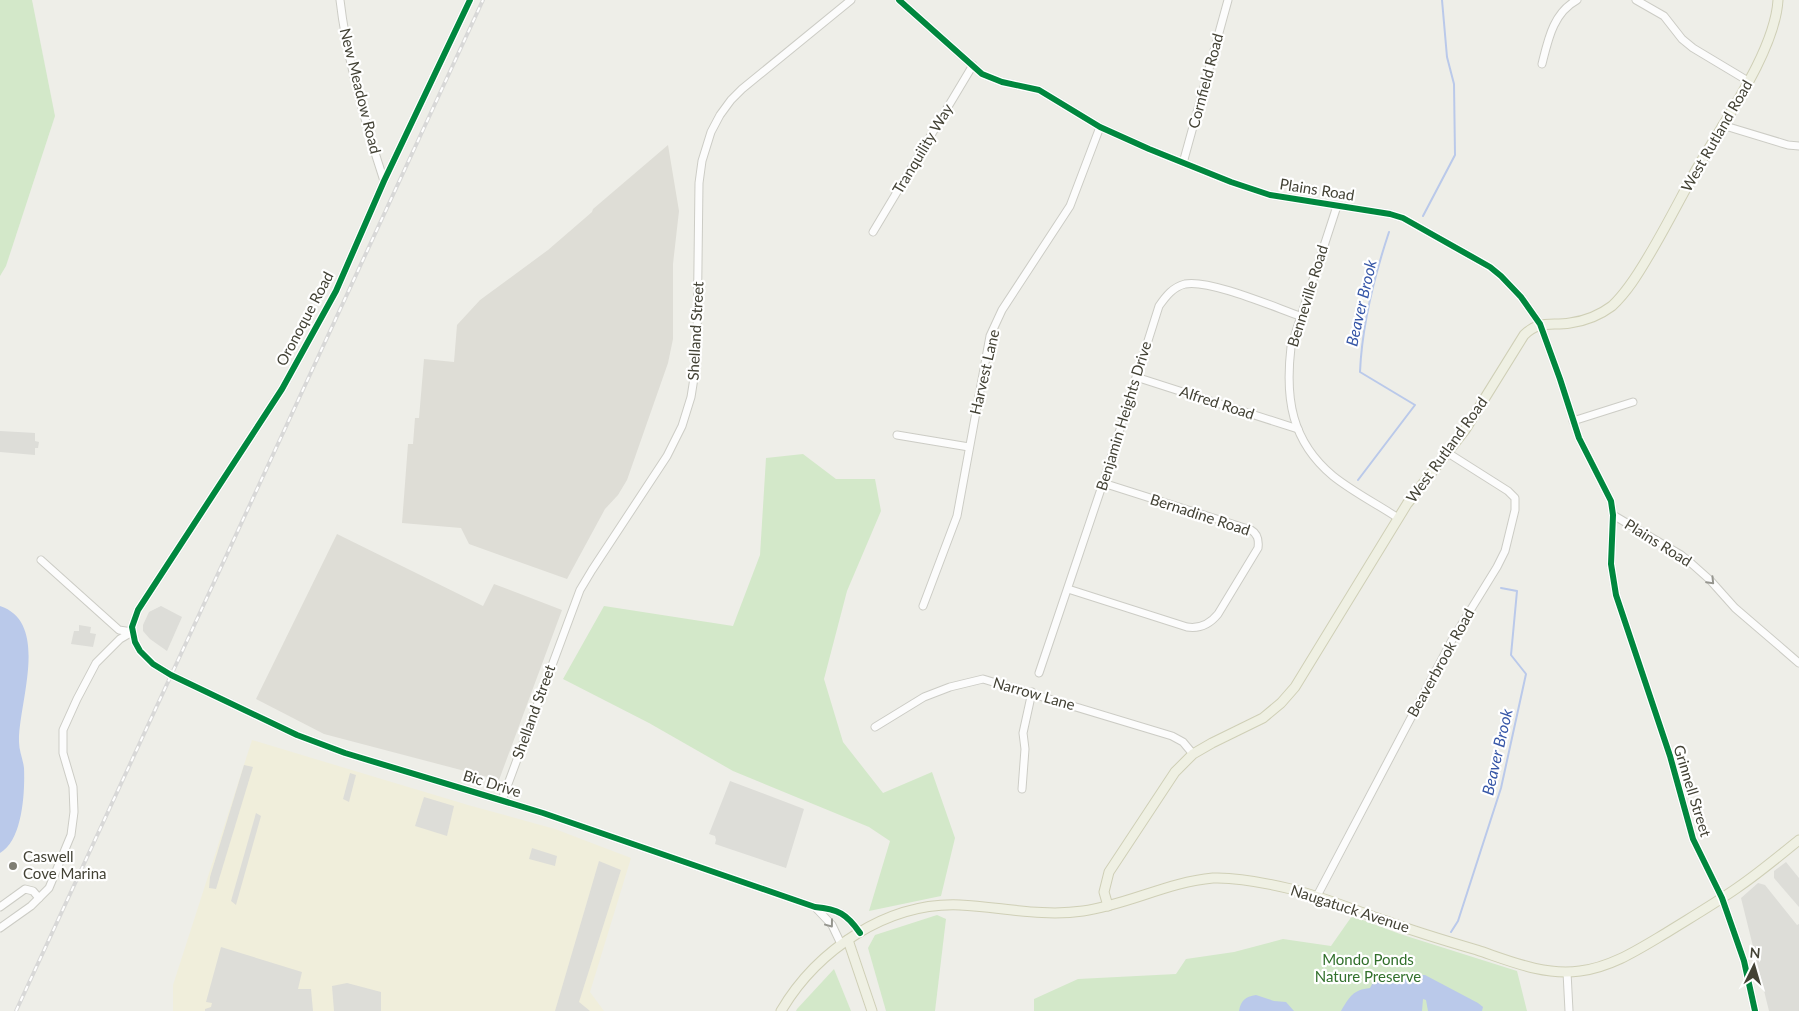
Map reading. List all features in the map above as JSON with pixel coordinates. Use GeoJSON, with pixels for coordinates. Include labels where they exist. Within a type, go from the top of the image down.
{"type":"FeatureCollection","features":[{"type":"Feature","properties":{"kind":"main road","name":"West Rutland Road"},"geometry":{"type":"LineString","coordinates":[[1108,906],[1104,889],[1112,866],[1175,772],[1193,754],[1212,742],[1263,718],[1287,697],[1314,658],[1398,518],[1420,486],[1465,430],[1521,339],[1531,328],[1540,324],[1569,324],[1590,318],[1610,307],[1621,297],[1660,237],[1748,81],[1775,23],[1778,0]]}},
{"type":"Feature","properties":{"kind":"main road","name":"Naugatuck Avenue"},"geometry":{"type":"LineString","coordinates":[[781,1011],[801,981],[828,954],[860,933],[900,915],[941,905],[962,905],[1050,913],[1084,911],[1108,906],[1189,882],[1213,878],[1263,884],[1316,896],[1521,965],[1542,970],[1567,972],[1590,969],[1614,962],[1722,898],[1799,840]]}},
{"type":"Feature","properties":{"kind":"main road"},"geometry":{"type":"LineString","coordinates":[[845,942],[872,1011]]}},
{"type":"Feature","properties":{"kind":"street","name":"New Meadow Road"},"geometry":{"type":"LineString","coordinates":[[340,0],[355,80],[371,142],[384,181]]}},
{"type":"Feature","properties":{"kind":"street","name":"Oronoque Road"},"geometry":{"type":"LineString","coordinates":[[132,632],[133,622],[138,610],[286,381],[336,291],[384,181],[470,0]]}},
{"type":"Feature","properties":{"kind":"street","name":"Shelland Street"},"geometry":{"type":"LineString","coordinates":[[502,800],[580,590],[667,456],[687,412],[694,378],[697,343],[699,183],[702,161],[711,132],[720,115],[742,89],[850,0]]}},
{"type":"Feature","properties":{"kind":"street","name":"Plains Road"},"geometry":{"type":"LineString","coordinates":[[899,0],[982,74],[992,79],[1038,90],[1100,127],[1231,182],[1270,195],[1390,214],[1403,218],[1490,268],[1521,297],[1540,324],[1584,449],[1609,496],[1612,515],[1692,564],[1710,580],[1735,608],[1799,663]]}},
{"type":"Feature","properties":{"kind":"street","name":"Cornfield Road"},"geometry":{"type":"LineString","coordinates":[[1183,163],[1228,0]]}},
{"type":"Feature","properties":{"kind":"street"},"geometry":{"type":"LineString","coordinates":[[1542,64],[1557,19],[1566,7],[1577,0]]}},
{"type":"Feature","properties":{"kind":"street"},"geometry":{"type":"LineString","coordinates":[[1636,0],[1664,16],[1682,39],[1693,48],[1748,81]]}},
{"type":"Feature","properties":{"kind":"street","name":"Tranquility Way"},"geometry":{"type":"LineString","coordinates":[[873,232],[973,66]]}},
{"type":"Feature","properties":{"kind":"street"},"geometry":{"type":"LineString","coordinates":[[1722,125],[1799,146]]}},
{"type":"Feature","properties":{"kind":"street","name":"Harvest Lane"},"geometry":{"type":"LineString","coordinates":[[923,606],[958,516],[990,336],[1002,310],[1070,206],[1100,127]]}},
{"type":"Feature","properties":{"kind":"street","name":"Benneville Road"},"geometry":{"type":"LineString","coordinates":[[1337,206],[1291,346],[1288,369],[1290,407],[1307,447],[1333,476],[1398,518]]}},
{"type":"Feature","properties":{"kind":"street","name":"Benjamin Heights Drive"},"geometry":{"type":"LineString","coordinates":[[1039,673],[1103,483],[1159,306],[1166,296],[1183,285],[1193,283],[1214,286],[1300,316]]}},
{"type":"Feature","properties":{"kind":"street","name":"Alfred Road"},"geometry":{"type":"LineString","coordinates":[[1136,377],[1298,429]]}},
{"type":"Feature","properties":{"kind":"street"},"geometry":{"type":"LineString","coordinates":[[1573,421],[1633,402]]}},
{"type":"Feature","properties":{"kind":"street"},"geometry":{"type":"LineString","coordinates":[[898,435],[969,447]]}},
{"type":"Feature","properties":{"kind":"street","name":"Beaverbrook Road"},"geometry":{"type":"LineString","coordinates":[[1316,896],[1452,640],[1505,551],[1515,510],[1514,498],[1508,490],[1448,453]]}},
{"type":"Feature","properties":{"kind":"street","name":"Bernadine Road"},"geometry":{"type":"LineString","coordinates":[[1068,589],[1187,627],[1202,626],[1211,622],[1218,614],[1258,548],[1256,532],[1103,483]]}},
{"type":"Feature","properties":{"kind":"street","name":"Grinnell Street"},"geometry":{"type":"LineString","coordinates":[[1612,515],[1610,564],[1616,595],[1670,756],[1692,840],[1722,898],[1744,961],[1755,1011]]}},
{"type":"Feature","properties":{"kind":"street"},"geometry":{"type":"LineString","coordinates":[[42,560],[119,630],[132,632]]}},
{"type":"Feature","properties":{"kind":"street","name":"Bic Drive"},"geometry":{"type":"LineString","coordinates":[[132,632],[134,642],[140,651],[160,669],[279,727],[345,753],[502,800],[815,907],[828,908],[845,915],[860,933]]}},
{"type":"Feature","properties":{"kind":"street"},"geometry":{"type":"LineString","coordinates":[[0,928],[31,906],[49,888],[71,835],[75,802],[73,787],[63,754],[63,730],[96,663],[120,639],[132,632]]}},
{"type":"Feature","properties":{"kind":"street","name":"Narrow Lane"},"geometry":{"type":"LineString","coordinates":[[875,726],[924,697],[950,687],[983,679],[1032,692],[1172,736],[1183,742],[1193,754]]}},
{"type":"Feature","properties":{"kind":"street"},"geometry":{"type":"LineString","coordinates":[[1022,789],[1025,749],[1023,733],[1032,692]]}},
{"type":"Feature","properties":{"kind":"street"},"geometry":{"type":"LineString","coordinates":[[0,906],[25,889],[33,891],[39,898]]}},
{"type":"Feature","properties":{"kind":"street","name":"Bic Drive"},"geometry":{"type":"LineString","coordinates":[[815,907],[845,942]]}},
{"type":"Feature","properties":{"kind":"street"},"geometry":{"type":"LineString","coordinates":[[1567,972],[1569,1011]]}},
{"type":"Feature","properties":{"kind":"shaded area"},"geometry":{"type":"Polygon","coordinates":[[[668,145],[679,211],[673,264],[673,339],[668,363],[627,480],[618,495],[605,509],[567,579],[469,544],[461,528],[402,523],[408,444],[413,444],[415,418],[419,418],[424,359],[454,362],[457,325],[480,300],[548,250],[668,145]]]}},
{"type":"Feature","properties":{"kind":"shaded area"},"geometry":{"type":"Polygon","coordinates":[[[0,431],[35,433],[35,441],[39,442],[38,448],[35,448],[35,455],[0,452],[0,431]]]}},
{"type":"Feature","properties":{"kind":"shaded area"},"geometry":{"type":"Polygon","coordinates":[[[337,534],[483,606],[494,584],[562,610],[499,780],[324,734],[256,699],[337,534]]]}},
{"type":"Feature","properties":{"kind":"shaded area"},"geometry":{"type":"Polygon","coordinates":[[[161,606],[182,617],[167,651],[150,639],[143,631],[143,625],[149,612],[161,606]]]}},
{"type":"Feature","properties":{"kind":"shaded area"},"geometry":{"type":"Polygon","coordinates":[[[79,625],[91,627],[90,633],[96,634],[93,647],[71,644],[74,631],[79,631],[79,625]]]}},
{"type":"Feature","properties":{"kind":"shaded area"},"geometry":{"type":"Polygon","coordinates":[[[252,740],[555,829],[631,858],[590,992],[604,1011],[173,1011],[173,985],[252,740]]]}},
{"type":"Feature","properties":{"kind":"shaded area"},"geometry":{"type":"Polygon","coordinates":[[[244,765],[253,767],[216,889],[209,888],[210,877],[244,765]]]}},
{"type":"Feature","properties":{"kind":"shaded area"},"geometry":{"type":"Polygon","coordinates":[[[350,773],[356,775],[349,802],[343,799],[350,773]]]}},
{"type":"Feature","properties":{"kind":"shaded area"},"geometry":{"type":"Polygon","coordinates":[[[730,781],[804,809],[786,868],[715,844],[715,836],[709,834],[730,781]]]}},
{"type":"Feature","properties":{"kind":"shaded area"},"geometry":{"type":"Polygon","coordinates":[[[424,797],[454,806],[447,836],[415,826],[424,797]]]}},
{"type":"Feature","properties":{"kind":"shaded area"},"geometry":{"type":"Polygon","coordinates":[[[256,813],[261,816],[236,905],[231,901],[256,813]]]}},
{"type":"Feature","properties":{"kind":"shaded area"},"geometry":{"type":"Polygon","coordinates":[[[532,848],[557,856],[555,866],[529,859],[532,848]]]}},
{"type":"Feature","properties":{"kind":"shaded area"},"geometry":{"type":"Polygon","coordinates":[[[599,861],[621,870],[579,1002],[590,1011],[555,1011],[599,861]]]}},
{"type":"Feature","properties":{"kind":"shaded area"},"geometry":{"type":"Polygon","coordinates":[[[1786,862],[1799,878],[1799,907],[1774,878],[1774,871],[1786,862]]]}},
{"type":"Feature","properties":{"kind":"shaded area"},"geometry":{"type":"Polygon","coordinates":[[[1758,883],[1765,885],[1797,925],[1799,924],[1799,1011],[1769,1011],[1741,898],[1758,883]]]}},
{"type":"Feature","properties":{"kind":"shaded area"},"geometry":{"type":"Polygon","coordinates":[[[221,947],[302,972],[298,989],[311,989],[313,1011],[205,1011],[205,1009],[211,1007],[212,1003],[206,1002],[221,947]]]}},
{"type":"Feature","properties":{"kind":"shaded area"},"geometry":{"type":"Polygon","coordinates":[[[347,983],[381,992],[381,1011],[334,1011],[332,986],[347,983]]]}},
{"type":"Feature","properties":{"kind":"green space"},"geometry":{"type":"Polygon","coordinates":[[[0,0],[32,0],[55,116],[6,266],[0,276],[0,0]]]}},
{"type":"Feature","properties":{"kind":"green space"},"geometry":{"type":"Polygon","coordinates":[[[803,454],[836,479],[875,479],[881,511],[847,591],[824,679],[843,742],[883,793],[932,772],[955,838],[941,896],[869,911],[890,841],[869,827],[733,771],[649,723],[563,679],[604,606],[733,626],[760,555],[766,458],[803,454]]]}},
{"type":"Feature","properties":{"kind":"green space"},"geometry":{"type":"Polygon","coordinates":[[[937,915],[946,919],[935,1011],[886,1011],[868,948],[875,935],[937,915]]]}},
{"type":"Feature","properties":{"kind":"green space","name":"Mondo Ponds Nature Preserve"},"geometry":{"type":"Polygon","coordinates":[[[1352,916],[1400,934],[1517,971],[1527,1011],[1034,1011],[1034,999],[1078,979],[1176,974],[1186,959],[1234,952],[1283,939],[1331,946],[1352,916]]]}},
{"type":"Feature","properties":{"kind":"green space"},"geometry":{"type":"Polygon","coordinates":[[[834,969],[851,1011],[796,1011],[797,1009],[834,969]]]}},
{"type":"Feature","properties":{"kind":"water"},"geometry":{"type":"Polygon","coordinates":[[[0,606],[15,615],[24,629],[28,646],[28,666],[19,742],[24,768],[23,802],[14,837],[8,847],[0,853],[0,606]]]}},
{"type":"Feature","properties":{"kind":"water"},"geometry":{"type":"Polygon","coordinates":[[[1377,975],[1425,975],[1478,1003],[1483,1007],[1482,1011],[1428,1011],[1426,1000],[1423,999],[1422,1011],[1341,1011],[1352,995],[1360,990],[1370,988],[1377,975]]]}},
{"type":"Feature","properties":{"kind":"water"},"geometry":{"type":"Polygon","coordinates":[[[1256,995],[1274,1001],[1286,1002],[1294,1011],[1239,1011],[1244,1000],[1256,995]]]}},
{"type":"Feature","properties":{"kind":"waterway","name":"Beaver Brook"},"geometry":{"type":"LineString","coordinates":[[1423,216],[1455,155],[1454,84],[1447,57],[1442,0]]}},
{"type":"Feature","properties":{"kind":"waterway","name":"Beaver Brook"},"geometry":{"type":"LineString","coordinates":[[1358,480],[1415,405],[1360,372],[1363,337],[1370,301],[1378,266],[1389,232]]}},
{"type":"Feature","properties":{"kind":"waterway","name":"Beaver Brook"},"geometry":{"type":"LineString","coordinates":[[1451,932],[1458,921],[1501,788],[1526,674],[1511,655],[1517,591],[1501,588]]}},
{"type":"Feature","properties":{"kind":"railway"},"geometry":{"type":"LineString","coordinates":[[16,1011],[483,0]]}},
{"type":"Feature","properties":{"kind":"cycle path"},"geometry":{"type":"LineString","coordinates":[[470,0],[384,181],[336,291],[282,389],[138,610],[132,627],[135,642],[140,651],[153,664],[171,675],[297,735],[345,753],[543,813],[815,907],[836,911],[851,921],[860,933]]}},
{"type":"Feature","properties":{"kind":"cycle path"},"geometry":{"type":"LineString","coordinates":[[899,0],[982,74],[1002,82],[1039,90],[1100,127],[1231,182],[1270,195],[1390,214],[1403,218],[1490,267],[1521,297],[1540,324],[1579,438],[1611,501],[1613,515],[1611,564],[1616,595],[1670,756],[1693,839],[1722,898],[1744,961],[1755,1011]]}},
{"type":"Feature","properties":{"kind":"place","name":"Caswell Cove Marina"},"geometry":{"type":"Point","coordinates":[13,866]}}]}
